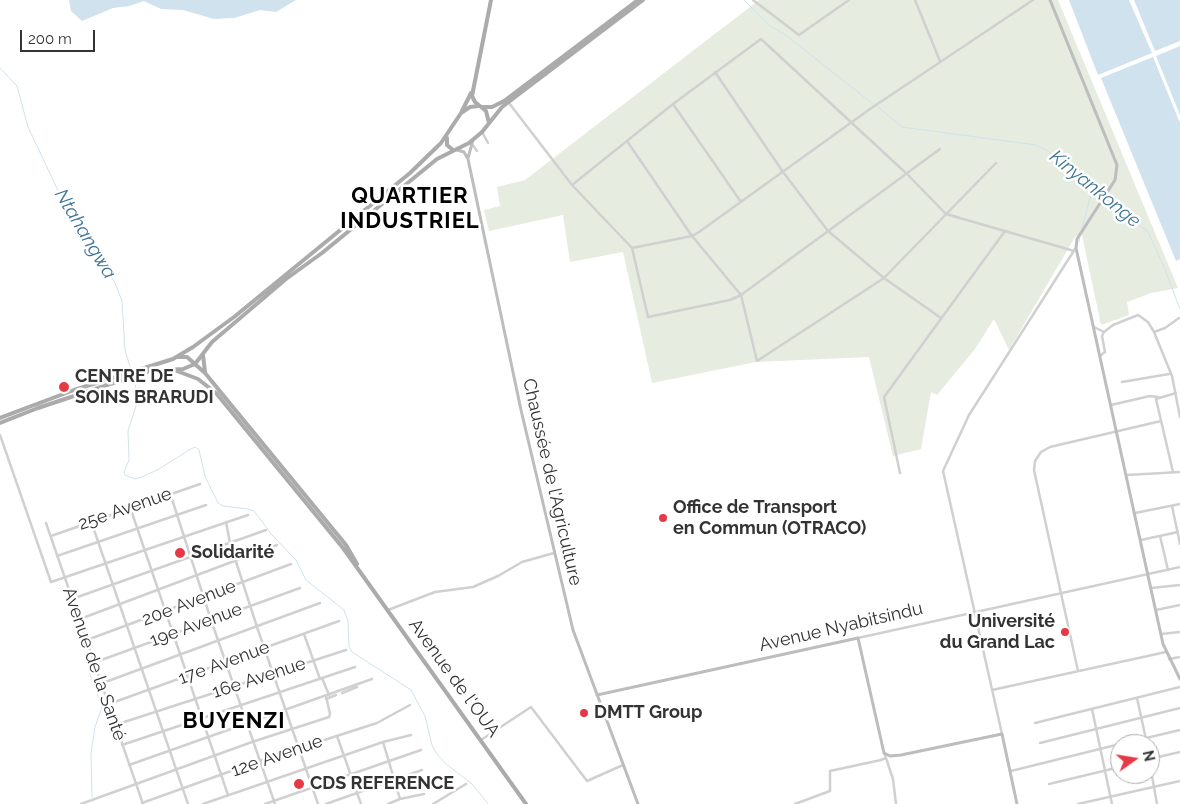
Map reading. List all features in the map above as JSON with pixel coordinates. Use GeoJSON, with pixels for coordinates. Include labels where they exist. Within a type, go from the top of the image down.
{"type":"FeatureCollection","features":[{"type":"Feature","properties":{"kind":"main road"},"geometry":{"type":"LineString","coordinates":[[489,123],[488,114],[473,99],[473,89],[491,0]]}},
{"type":"Feature","properties":{"kind":"main road"},"geometry":{"type":"LineString","coordinates":[[0,423],[177,357],[247,309],[368,216],[437,159],[473,142],[506,102],[638,0]]}},
{"type":"Feature","properties":{"kind":"main road"},"geometry":{"type":"LineString","coordinates":[[461,113],[470,108],[492,108],[506,102],[643,0]]}},
{"type":"Feature","properties":{"kind":"main road"},"geometry":{"type":"LineString","coordinates":[[138,373],[183,369],[195,364],[212,342],[247,309],[410,172],[448,134],[473,89]]}},
{"type":"Feature","properties":{"kind":"main road"},"geometry":{"type":"LineString","coordinates":[[448,134],[446,143],[454,150]]}},
{"type":"Feature","properties":{"kind":"main road"},"geometry":{"type":"LineString","coordinates":[[363,210],[368,216]]}},
{"type":"Feature","properties":{"kind":"main road"},"geometry":{"type":"LineString","coordinates":[[203,352],[202,363],[205,373]]}},
{"type":"Feature","properties":{"kind":"main road","name":"Avenue de l'OUA"},"geometry":{"type":"LineString","coordinates":[[177,357],[187,357],[205,373],[344,547],[526,804]]}},
{"type":"Feature","properties":{"kind":"main road"},"geometry":{"type":"LineString","coordinates":[[173,359],[170,364],[173,369]]}},
{"type":"Feature","properties":{"kind":"main road","name":"Avenue de l'OUA"},"geometry":{"type":"LineString","coordinates":[[173,369],[198,379],[216,393],[344,547]]}},
{"type":"Feature","properties":{"kind":"main road"},"geometry":{"type":"LineString","coordinates":[[0,418],[74,390],[126,377]]}},
{"type":"Feature","properties":{"kind":"street"},"geometry":{"type":"LineString","coordinates":[[753,0],[799,35],[849,0]]}},
{"type":"Feature","properties":{"kind":"street"},"geometry":{"type":"LineString","coordinates":[[915,0],[940,61]]}},
{"type":"Feature","properties":{"kind":"street"},"geometry":{"type":"LineString","coordinates":[[632,248],[692,236],[940,61],[1033,0]]}},
{"type":"Feature","properties":{"kind":"street"},"geometry":{"type":"LineString","coordinates":[[1017,804],[944,471],[969,415],[1075,249],[1077,239],[1116,180],[1117,165],[1050,0]]}},
{"type":"Feature","properties":{"kind":"street"},"geometry":{"type":"LineString","coordinates":[[572,185],[673,104],[761,39],[907,174],[946,214],[1075,249]]}},
{"type":"Feature","properties":{"kind":"street"},"geometry":{"type":"LineString","coordinates":[[715,72],[783,172],[828,231],[884,278],[941,318]]}},
{"type":"Feature","properties":{"kind":"street"},"geometry":{"type":"LineString","coordinates":[[506,102],[572,185],[632,248],[648,317],[730,300],[741,295],[940,149]]}},
{"type":"Feature","properties":{"kind":"street"},"geometry":{"type":"LineString","coordinates":[[673,104],[741,202]]}},
{"type":"Feature","properties":{"kind":"street"},"geometry":{"type":"LineString","coordinates":[[482,132],[488,142]]}},
{"type":"Feature","properties":{"kind":"street"},"geometry":{"type":"LineString","coordinates":[[627,141],[692,236],[741,295],[757,361],[884,278],[996,163]]}},
{"type":"Feature","properties":{"kind":"street"},"geometry":{"type":"LineString","coordinates":[[473,142],[477,151]]}},
{"type":"Feature","properties":{"kind":"street","name":"Chaussée de l'Agriculture"},"geometry":{"type":"LineString","coordinates":[[473,142],[468,159],[554,553],[573,630],[638,804]]}},
{"type":"Feature","properties":{"kind":"street"},"geometry":{"type":"LineString","coordinates":[[454,150],[464,152],[468,159]]}},
{"type":"Feature","properties":{"kind":"street"},"geometry":{"type":"LineString","coordinates":[[900,472],[883,399],[1004,231]]}},
{"type":"Feature","properties":{"kind":"street"},"geometry":{"type":"LineString","coordinates":[[1075,249],[1094,327],[1161,634],[1166,652],[1180,679]]}},
{"type":"Feature","properties":{"kind":"street"},"geometry":{"type":"LineString","coordinates":[[1100,356],[1105,352],[1102,336],[1113,325],[1138,315],[1148,322],[1171,374],[1180,417]]}},
{"type":"Feature","properties":{"kind":"street"},"geometry":{"type":"LineString","coordinates":[[1154,332],[1165,328],[1179,318]]}},
{"type":"Feature","properties":{"kind":"street"},"geometry":{"type":"LineString","coordinates":[[1094,327],[1104,332]]}},
{"type":"Feature","properties":{"kind":"street"},"geometry":{"type":"LineString","coordinates":[[1122,382],[1171,374]]}},
{"type":"Feature","properties":{"kind":"street"},"geometry":{"type":"LineString","coordinates":[[1111,405],[1150,396],[1176,394]]}},
{"type":"Feature","properties":{"kind":"street"},"geometry":{"type":"LineString","coordinates":[[1158,396],[1161,421],[1172,472]]}},
{"type":"Feature","properties":{"kind":"street"},"geometry":{"type":"LineString","coordinates":[[1078,671],[1034,470],[1035,461],[1041,452],[1050,447],[1161,421]]}},
{"type":"Feature","properties":{"kind":"street"},"geometry":{"type":"LineString","coordinates":[[0,435],[51,582],[184,535],[248,515]]}},
{"type":"Feature","properties":{"kind":"street"},"geometry":{"type":"LineString","coordinates":[[1127,475],[1180,472]]}},
{"type":"Feature","properties":{"kind":"street","name":"25e Avenue"},"geometry":{"type":"LineString","coordinates":[[51,536],[200,484]]}},
{"type":"Feature","properties":{"kind":"street"},"geometry":{"type":"LineString","coordinates":[[170,493],[218,641],[274,802]]}},
{"type":"Feature","properties":{"kind":"street"},"geometry":{"type":"LineString","coordinates":[[1135,513],[1180,504]]}},
{"type":"Feature","properties":{"kind":"street"},"geometry":{"type":"LineString","coordinates":[[57,556],[206,505]]}},
{"type":"Feature","properties":{"kind":"street"},"geometry":{"type":"LineString","coordinates":[[1172,506],[1180,544]]}},
{"type":"Feature","properties":{"kind":"street"},"geometry":{"type":"LineString","coordinates":[[130,507],[228,795]]}},
{"type":"Feature","properties":{"kind":"street"},"geometry":{"type":"LineString","coordinates":[[91,521],[142,669],[161,731],[188,804]]}},
{"type":"Feature","properties":{"kind":"street"},"geometry":{"type":"LineString","coordinates":[[226,522],[230,543],[264,649],[318,804]]}},
{"type":"Feature","properties":{"kind":"street","name":"Avenue de la Santé"},"geometry":{"type":"LineString","coordinates":[[46,523],[142,803]]}},
{"type":"Feature","properties":{"kind":"street"},"geometry":{"type":"LineString","coordinates":[[72,599],[266,530]]}},
{"type":"Feature","properties":{"kind":"street"},"geometry":{"type":"LineString","coordinates":[[1141,540],[1178,532]]}},
{"type":"Feature","properties":{"kind":"street"},"geometry":{"type":"LineString","coordinates":[[1160,536],[1168,570]]}},
{"type":"Feature","properties":{"kind":"street"},"geometry":{"type":"LineString","coordinates":[[79,619],[159,591],[277,545]]}},
{"type":"Feature","properties":{"kind":"street"},"geometry":{"type":"LineString","coordinates":[[388,610],[435,592],[478,586],[522,562],[554,553]]}},
{"type":"Feature","properties":{"kind":"street","name":"20e Avenue"},"geometry":{"type":"LineString","coordinates":[[86,641],[291,564]]}},
{"type":"Feature","properties":{"kind":"street","name":"Avenue Nyabitsindu"},"geometry":{"type":"LineString","coordinates":[[597,694],[931,621],[1061,595],[1180,567]]}},
{"type":"Feature","properties":{"kind":"street"},"geometry":{"type":"LineString","coordinates":[[1151,588],[1180,585]]}},
{"type":"Feature","properties":{"kind":"street","name":"19e Avenue"},"geometry":{"type":"LineString","coordinates":[[93,663],[300,588]]}},
{"type":"Feature","properties":{"kind":"street"},"geometry":{"type":"LineString","coordinates":[[100,684],[320,603]]}},
{"type":"Feature","properties":{"kind":"street"},"geometry":{"type":"LineString","coordinates":[[1156,610],[1180,605]]}},
{"type":"Feature","properties":{"kind":"street","name":"17e Avenue"},"geometry":{"type":"LineString","coordinates":[[108,704],[340,621]]}},
{"type":"Feature","properties":{"kind":"street"},"geometry":{"type":"LineString","coordinates":[[1161,634],[1180,632]]}},
{"type":"Feature","properties":{"kind":"street"},"geometry":{"type":"LineString","coordinates":[[81,804],[252,742],[328,717],[330,714],[327,697],[304,634]]}},
{"type":"Feature","properties":{"kind":"street"},"geometry":{"type":"LineString","coordinates":[[858,638],[884,753],[893,779],[896,804]]}},
{"type":"Feature","properties":{"kind":"street","name":"16e Avenue"},"geometry":{"type":"LineString","coordinates":[[115,725],[346,650]]}},
{"type":"Feature","properties":{"kind":"street"},"geometry":{"type":"LineString","coordinates":[[992,690],[1166,652]]}},
{"type":"Feature","properties":{"kind":"street"},"geometry":{"type":"LineString","coordinates":[[1169,659],[1180,657]]}},
{"type":"Feature","properties":{"kind":"street"},"geometry":{"type":"LineString","coordinates":[[122,745],[355,667]]}},
{"type":"Feature","properties":{"kind":"street"},"geometry":{"type":"LineString","coordinates":[[327,697],[372,679]]}},
{"type":"Feature","properties":{"kind":"street"},"geometry":{"type":"LineString","coordinates":[[129,764],[357,687]]}},
{"type":"Feature","properties":{"kind":"street"},"geometry":{"type":"LineString","coordinates":[[1035,723],[1180,687]]}},
{"type":"Feature","properties":{"kind":"street"},"geometry":{"type":"LineString","coordinates":[[1137,698],[1145,734]]}},
{"type":"Feature","properties":{"kind":"street","name":"12e Avenue"},"geometry":{"type":"LineString","coordinates":[[142,803],[298,748],[377,723],[410,705]]}},
{"type":"Feature","properties":{"kind":"street"},"geometry":{"type":"LineString","coordinates":[[481,740],[531,707],[587,781],[623,765]]}},
{"type":"Feature","properties":{"kind":"street"},"geometry":{"type":"LineString","coordinates":[[1040,742],[1180,708]]}},
{"type":"Feature","properties":{"kind":"street"},"geometry":{"type":"LineString","coordinates":[[1092,709],[1112,804]]}},
{"type":"Feature","properties":{"kind":"street"},"geometry":{"type":"LineString","coordinates":[[1160,735],[1180,730]]}},
{"type":"Feature","properties":{"kind":"street"},"geometry":{"type":"LineString","coordinates":[[884,753],[890,756],[901,755],[1002,734]]}},
{"type":"Feature","properties":{"kind":"street"},"geometry":{"type":"LineString","coordinates":[[203,804],[344,755],[411,735]]}},
{"type":"Feature","properties":{"kind":"street"},"geometry":{"type":"LineString","coordinates":[[337,736],[361,804]]}},
{"type":"Feature","properties":{"kind":"street"},"geometry":{"type":"LineString","coordinates":[[384,742],[400,799]]}},
{"type":"Feature","properties":{"kind":"street"},"geometry":{"type":"LineString","coordinates":[[1011,772],[1110,747]]}},
{"type":"Feature","properties":{"kind":"street"},"geometry":{"type":"LineString","coordinates":[[265,804],[421,750]]}},
{"type":"Feature","properties":{"kind":"street"},"geometry":{"type":"LineString","coordinates":[[1160,757],[1180,752]]}},
{"type":"Feature","properties":{"kind":"street"},"geometry":{"type":"LineString","coordinates":[[795,804],[830,791],[830,771],[886,758]]}},
{"type":"Feature","properties":{"kind":"street"},"geometry":{"type":"LineString","coordinates":[[326,804],[422,770]]}},
{"type":"Feature","properties":{"kind":"street"},"geometry":{"type":"LineString","coordinates":[[1050,784],[1110,770]]}},
{"type":"Feature","properties":{"kind":"street"},"geometry":{"type":"LineString","coordinates":[[1078,804],[1180,781]]}},
{"type":"Feature","properties":{"kind":"street"},"geometry":{"type":"LineString","coordinates":[[433,804],[466,784]]}},
{"type":"Feature","properties":{"kind":"street"},"geometry":{"type":"LineString","coordinates":[[1153,784],[1157,804]]}},
{"type":"Feature","properties":{"kind":"street"},"geometry":{"type":"LineString","coordinates":[[388,804],[400,799],[424,794]]}},
{"type":"Feature","properties":{"kind":"shaded area"},"geometry":{"type":"Polygon","coordinates":[[[759,0],[1058,0],[1178,288],[1151,293],[1127,302],[1129,315],[1101,325],[1082,235],[1075,237],[1009,350],[994,319],[975,349],[937,395],[931,392],[921,449],[893,456],[869,357],[756,362],[652,383],[623,252],[570,262],[563,215],[489,231],[484,210],[500,206],[497,187],[525,180],[759,0]]]}},
{"type":"Feature","properties":{"kind":"water"},"geometry":{"type":"Polygon","coordinates":[[[69,0],[296,0],[276,12],[260,10],[234,18],[214,19],[183,10],[161,9],[144,1],[129,6],[113,8],[82,21],[71,11],[69,0]]]}},
{"type":"Feature","properties":{"kind":"water"},"geometry":{"type":"Polygon","coordinates":[[[1069,0],[1129,0],[1152,53],[1098,75],[1069,0]]]}},
{"type":"Feature","properties":{"kind":"water"},"geometry":{"type":"Polygon","coordinates":[[[1134,0],[1180,0],[1180,41],[1155,51],[1134,0]]]}},
{"type":"Feature","properties":{"kind":"water"},"geometry":{"type":"Polygon","coordinates":[[[1180,46],[1180,115],[1156,56],[1180,46]]]}},
{"type":"Feature","properties":{"kind":"water"},"geometry":{"type":"Polygon","coordinates":[[[1153,57],[1180,123],[1180,259],[1176,261],[1101,78],[1153,57]]]}},
{"type":"Feature","properties":{"kind":"waterway","name":"Kinyankonge"},"geometry":{"type":"LineString","coordinates":[[744,0],[770,26],[783,33],[873,104]]}},
{"type":"Feature","properties":{"kind":"waterway","name":"Ntahangwa"},"geometry":{"type":"LineString","coordinates":[[0,68],[17,86],[28,127],[62,199],[115,283],[122,301],[125,350],[131,370]]}},
{"type":"Feature","properties":{"kind":"waterway","name":"Kinyankonge"},"geometry":{"type":"LineString","coordinates":[[878,107],[902,127],[1036,145],[1048,151],[1062,165],[1070,167],[1081,179],[1148,232],[1180,309]]}},
{"type":"Feature","properties":{"kind":"waterway"},"geometry":{"type":"LineString","coordinates":[[1082,229],[1092,190]]}},
{"type":"Feature","properties":{"kind":"waterway"},"geometry":{"type":"LineString","coordinates":[[1079,242],[1080,236]]}},
{"type":"Feature","properties":{"kind":"waterway","name":"Ntahangwa"},"geometry":{"type":"LineString","coordinates":[[134,379],[138,400],[128,431],[129,460],[124,472],[125,475],[135,479],[142,477],[195,447],[199,450],[205,476],[218,503],[223,506],[254,511],[272,535],[296,560],[306,580],[344,610],[348,621],[349,647],[352,652],[411,690],[425,716],[432,745],[436,753],[446,764],[472,784],[488,804]]}},
{"type":"Feature","properties":{"kind":"waterway"},"geometry":{"type":"LineString","coordinates":[[88,669],[102,707],[95,727],[91,753],[92,797]]}},
{"type":"Feature","properties":{"kind":"place","name":"CENTRE DE SOINS BRARUDI"},"geometry":{"type":"Point","coordinates":[64,387]}},
{"type":"Feature","properties":{"kind":"place","name":"Office de Transport en Commun (OTRACO)"},"geometry":{"type":"Point","coordinates":[663,518]}},
{"type":"Feature","properties":{"kind":"place","name":"Solidarité"},"geometry":{"type":"Point","coordinates":[180,553]}},
{"type":"Feature","properties":{"kind":"place","name":"Université du Grand Lac"},"geometry":{"type":"Point","coordinates":[1065,632]}},
{"type":"Feature","properties":{"kind":"place","name":"DMTT Group"},"geometry":{"type":"Point","coordinates":[584,713]}},
{"type":"Feature","properties":{"kind":"place","name":"CDS REFERENCE"},"geometry":{"type":"Point","coordinates":[299,784]}},
{"type":"Feature","properties":{"kind":"district","name":"QUARTIER INDUSTRIEL"},"geometry":{"type":"Point","coordinates":[410,209]}},
{"type":"Feature","properties":{"kind":"district","name":"BUYENZI"},"geometry":{"type":"Point","coordinates":[234,721]}}]}
